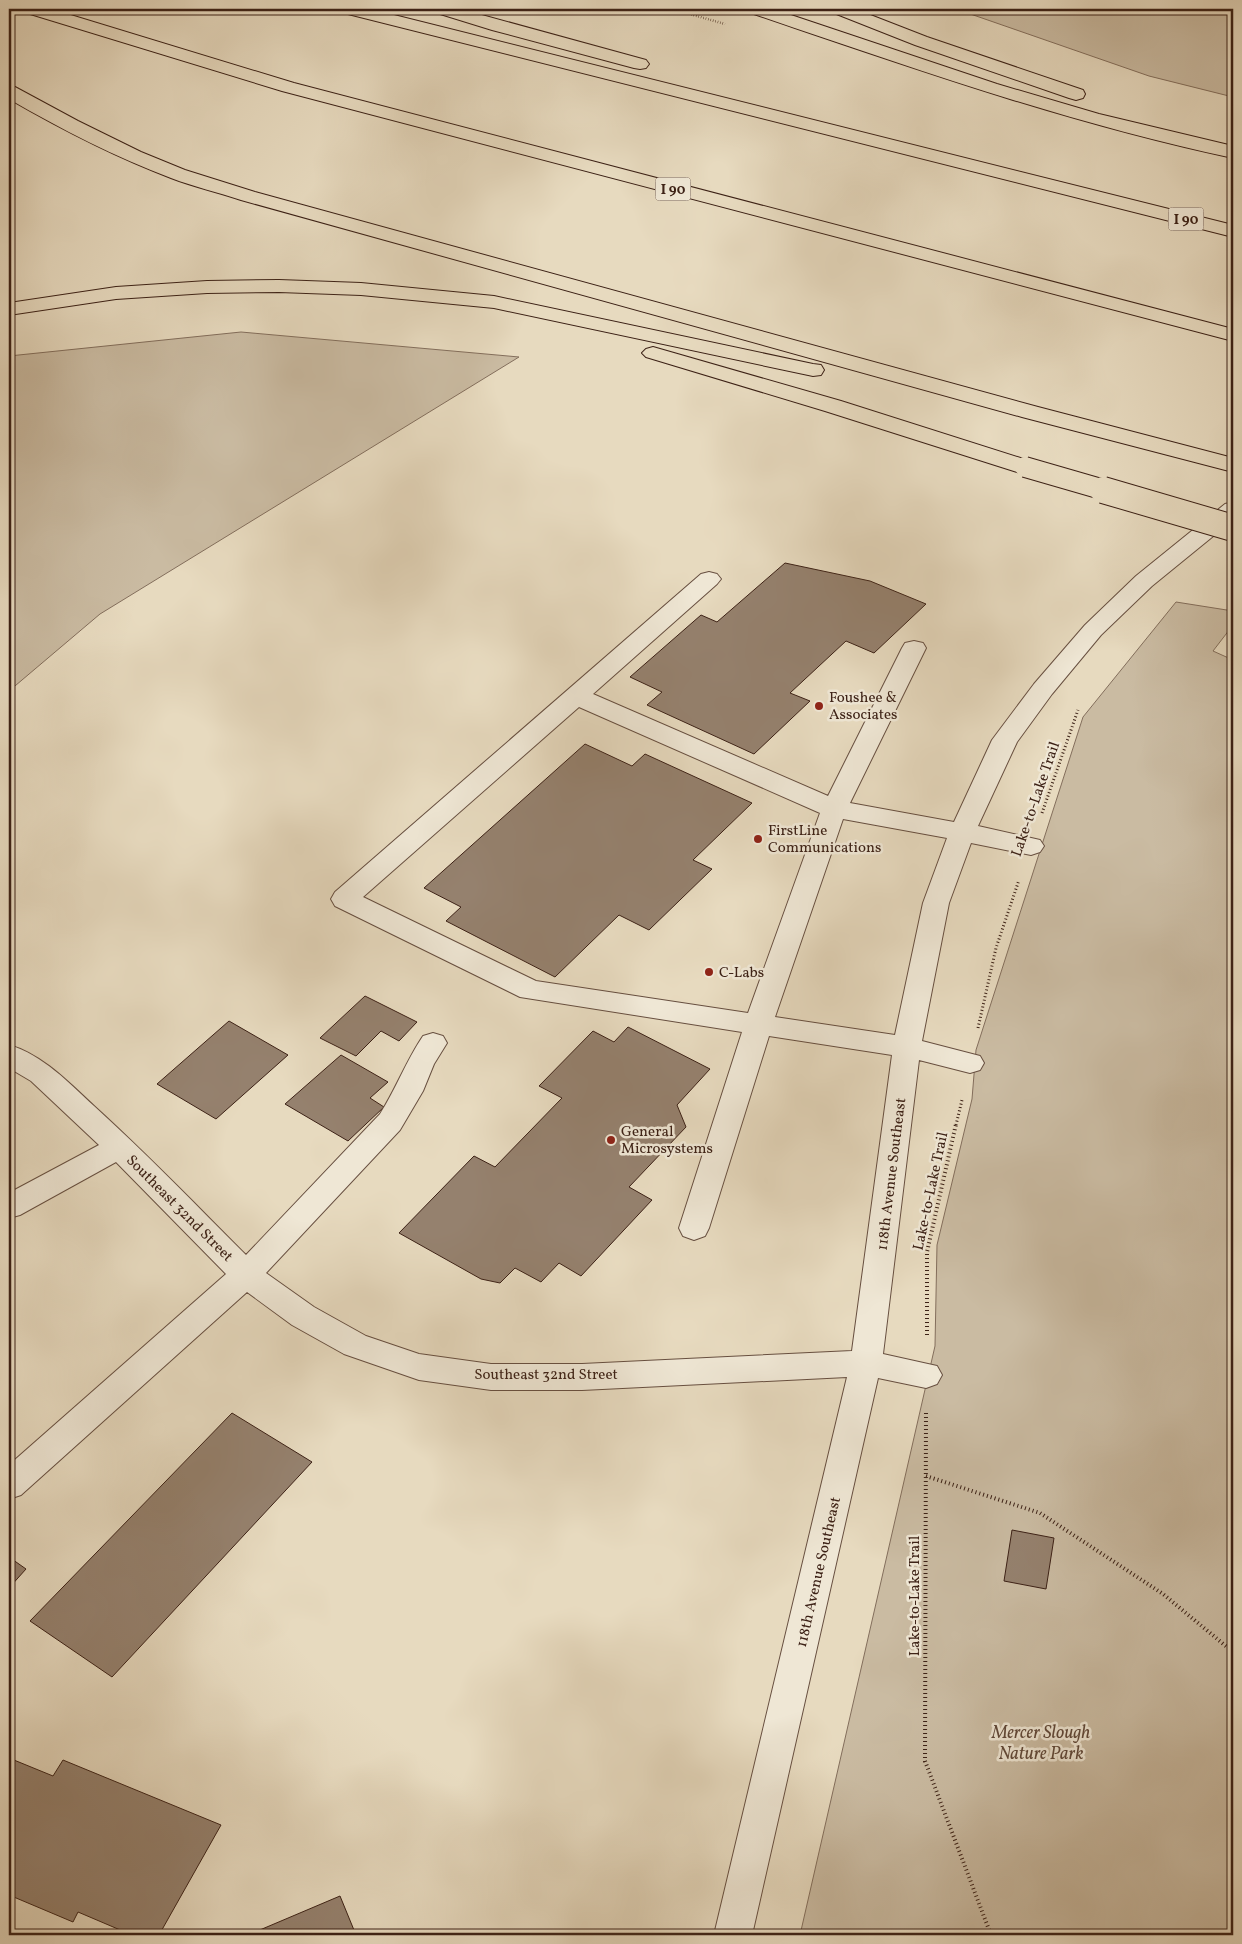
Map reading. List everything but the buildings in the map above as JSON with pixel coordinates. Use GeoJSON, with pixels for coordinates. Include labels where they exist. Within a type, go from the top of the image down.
{"type":"FeatureCollection","features":[{"type":"Feature","properties":{"kind":"highway","name":"I 90"},"geometry":{"type":"LineString","coordinates":[[350,9],[1233,231]]}},
{"type":"Feature","properties":{"kind":"highway"},"geometry":{"type":"LineString","coordinates":[[443,9],[1138,208]]}},
{"type":"Feature","properties":{"kind":"highway"},"geometry":{"type":"LineString","coordinates":[[758,9],[992,88],[1093,118],[1233,152]]}},
{"type":"Feature","properties":{"kind":"highway"},"geometry":{"type":"LineString","coordinates":[[840,9],[931,44],[1089,98]]}},
{"type":"Feature","properties":{"kind":"highway","name":"I 90"},"geometry":{"type":"LineString","coordinates":[[26,11],[115,35],[288,87],[421,123],[1233,334]]}},
{"type":"Feature","properties":{"kind":"highway"},"geometry":{"type":"LineString","coordinates":[[9,91],[78,130],[134,155],[196,180],[248,196],[1030,412],[1233,465]]}},
{"type":"Feature","properties":{"kind":"highway"},"geometry":{"type":"LineString","coordinates":[[1107,104],[1233,142]]}},
{"type":"Feature","properties":{"kind":"highway"},"geometry":{"type":"LineString","coordinates":[[9,309],[116,293],[207,287],[279,286],[361,289],[494,302],[827,373],[1030,412]]}},
{"type":"Feature","properties":{"kind":"highway"},"geometry":{"type":"LineString","coordinates":[[361,289],[569,332],[640,349],[833,406],[1025,467],[1233,528]]}},
{"type":"Feature","properties":{"kind":"street","name":"118th Avenue Southeast"},"geometry":{"type":"LineString","coordinates":[[734,1935],[866,1363],[907,1047],[936,903],[962,832],[1005,740],[1043,689],[1093,630],[1144,581],[1233,509]]}},
{"type":"Feature","properties":{"kind":"street"},"geometry":{"type":"LineString","coordinates":[[709,579],[344,899],[530,990],[907,1047],[970,1063]]}},
{"type":"Feature","properties":{"kind":"street"},"geometry":{"type":"LineString","coordinates":[[694,1228],[758,1025],[834,809],[914,648]]}},
{"type":"Feature","properties":{"kind":"street"},"geometry":{"type":"LineString","coordinates":[[576,696],[834,809],[1031,846]]}},
{"type":"Feature","properties":{"kind":"street"},"geometry":{"type":"LineString","coordinates":[[9,1484],[246,1275],[390,1122],[409,1091],[421,1061],[433,1043]]}},
{"type":"Feature","properties":{"kind":"street","name":"Southeast 32nd Street"},"geometry":{"type":"LineString","coordinates":[[9,1054],[41,1074],[119,1147],[246,1275],[303,1316],[354,1346],[419,1368],[491,1377],[582,1377],[866,1363],[926,1375]]}},
{"type":"Feature","properties":{"kind":"street"},"geometry":{"type":"LineString","coordinates":[[9,1207],[119,1147]]}},
{"type":"Feature","properties":{"kind":"path","name":"Lake-to-Lake Trail"},"geometry":{"type":"LineString","coordinates":[[992,1935],[925,1761],[927,1252],[996,948],[1079,706]]}},
{"type":"Feature","properties":{"kind":"path"},"geometry":{"type":"LineString","coordinates":[[926,1476],[1040,1513],[1163,1594],[1233,1652]]}},
{"type":"Feature","properties":{"kind":"green space"},"geometry":{"type":"Polygon","coordinates":[[[956,9],[1233,9],[1233,97],[1149,76],[956,9]]]}},
{"type":"Feature","properties":{"kind":"green space"},"geometry":{"type":"Polygon","coordinates":[[[241,332],[519,357],[100,614],[9,691],[9,356],[241,332]]]}},
{"type":"Feature","properties":{"kind":"green space","name":"Mercer Slough Nature Park"},"geometry":{"type":"Polygon","coordinates":[[[1176,602],[1233,611],[1233,625],[1213,651],[1233,660],[1233,1935],[800,1935],[935,1346],[937,1245],[972,1099],[976,1050],[1083,717],[1176,602]]]}},
{"type":"Feature","properties":{"kind":"place","name":"Foushee & Associates"},"geometry":{"type":"Point","coordinates":[819,706]}},
{"type":"Feature","properties":{"kind":"place","name":"FirstLine Communications"},"geometry":{"type":"Point","coordinates":[758,839]}},
{"type":"Feature","properties":{"kind":"place","name":"C-Labs"},"geometry":{"type":"Point","coordinates":[709,972]}},
{"type":"Feature","properties":{"kind":"place","name":"General Microsystems"},"geometry":{"type":"Point","coordinates":[611,1140]}}]}
